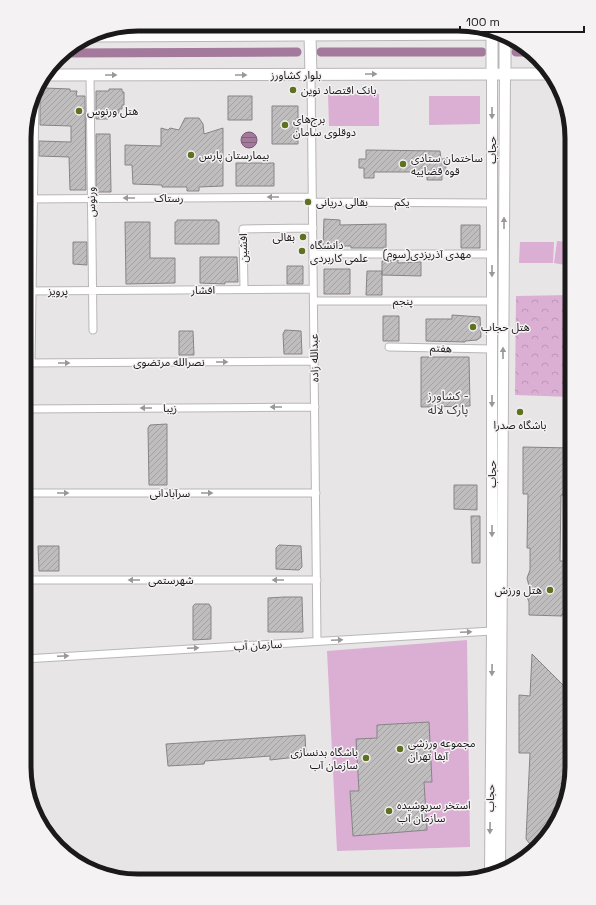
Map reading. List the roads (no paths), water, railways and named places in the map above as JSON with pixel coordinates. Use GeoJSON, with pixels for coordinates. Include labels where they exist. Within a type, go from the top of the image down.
{"type":"FeatureCollection","features":[{"type":"Feature","properties":{"kind":"main road"},"geometry":{"type":"LineString","coordinates":[[108,36],[274,31]]}},
{"type":"Feature","properties":{"kind":"main road"},"geometry":{"type":"LineString","coordinates":[[310,31],[311,74]]}},
{"type":"Feature","properties":{"kind":"main road"},"geometry":{"type":"LineString","coordinates":[[356,31],[480,34]]}},
{"type":"Feature","properties":{"kind":"main road"},"geometry":{"type":"LineString","coordinates":[[492,74],[493,37]]}},
{"type":"Feature","properties":{"kind":"main road"},"geometry":{"type":"LineString","coordinates":[[505,42],[505,74]]}},
{"type":"Feature","properties":{"kind":"main road","name":"حجاب"},"geometry":{"type":"LineString","coordinates":[[492,74],[492,375],[500,866]]}},
{"type":"Feature","properties":{"kind":"main road","name":"حجاب"},"geometry":{"type":"LineString","coordinates":[[490,869],[503,375],[505,74]]}},
{"type":"Feature","properties":{"kind":"main road","name":"بلوار کشاورز"},"geometry":{"type":"LineString","coordinates":[[51,75],[544,74]]}},
{"type":"Feature","properties":{"kind":"main road"},"geometry":{"type":"LineString","coordinates":[[492,128],[505,129]]}},
{"type":"Feature","properties":{"kind":"main road"},"geometry":{"type":"LineString","coordinates":[[492,203],[504,203]]}},
{"type":"Feature","properties":{"kind":"main road"},"geometry":{"type":"LineString","coordinates":[[492,254],[504,254]]}},
{"type":"Feature","properties":{"kind":"main road"},"geometry":{"type":"LineString","coordinates":[[492,375],[503,375]]}},
{"type":"Feature","properties":{"kind":"street","name":"عبدالله زاده"},"geometry":{"type":"LineString","coordinates":[[311,74],[317,641]]}},
{"type":"Feature","properties":{"kind":"street","name":"ورنوس"},"geometry":{"type":"LineString","coordinates":[[90,75],[93,330]]}},
{"type":"Feature","properties":{"kind":"street"},"geometry":{"type":"LineString","coordinates":[[31,236],[35,112]]}},
{"type":"Feature","properties":{"kind":"street","name":"رستاک"},"geometry":{"type":"LineString","coordinates":[[33,199],[312,199]]}},
{"type":"Feature","properties":{"kind":"street","name":"یکم"},"geometry":{"type":"LineString","coordinates":[[312,199],[492,203]]}},
{"type":"Feature","properties":{"kind":"street","name":"افشین"},"geometry":{"type":"LineString","coordinates":[[244,289],[243,228],[313,228]]}},
{"type":"Feature","properties":{"kind":"street","name":"مهدی آذریزدی(سوم)"},"geometry":{"type":"LineString","coordinates":[[313,254],[492,254]]}},
{"type":"Feature","properties":{"kind":"street","name":"افشار"},"geometry":{"type":"LineString","coordinates":[[92,290],[314,289]]}},
{"type":"Feature","properties":{"kind":"street","name":"پرویز"},"geometry":{"type":"LineString","coordinates":[[31,291],[92,290]]}},
{"type":"Feature","properties":{"kind":"street","name":"پنجم"},"geometry":{"type":"LineString","coordinates":[[314,301],[492,301]]}},
{"type":"Feature","properties":{"kind":"street","name":"هفتم"},"geometry":{"type":"LineString","coordinates":[[389,347],[492,349]]}},
{"type":"Feature","properties":{"kind":"street","name":"نصرالله مرتضوی"},"geometry":{"type":"LineString","coordinates":[[31,363],[314,361]]}},
{"type":"Feature","properties":{"kind":"street","name":"زیبا"},"geometry":{"type":"LineString","coordinates":[[31,409],[315,407]]}},
{"type":"Feature","properties":{"kind":"street","name":"سرآبادانی"},"geometry":{"type":"LineString","coordinates":[[31,493],[316,493]]}},
{"type":"Feature","properties":{"kind":"street","name":"شهرستمی"},"geometry":{"type":"LineString","coordinates":[[31,580],[317,580]]}},
{"type":"Feature","properties":{"kind":"street","name":"سازمان آب"},"geometry":{"type":"LineString","coordinates":[[31,658],[497,630]]}},
{"type":"Feature","properties":{"kind":"waterway"},"geometry":{"type":"LineString","coordinates":[[73,53],[297,52]]}},
{"type":"Feature","properties":{"kind":"waterway"},"geometry":{"type":"LineString","coordinates":[[321,52],[482,52]]}},
{"type":"Feature","properties":{"kind":"waterway"},"geometry":{"type":"LineString","coordinates":[[516,52],[522,52]]}},
{"type":"Feature","properties":{"kind":"place","name":"بانک اقتصاد نوین"},"geometry":{"type":"Point","coordinates":[293,90]}},
{"type":"Feature","properties":{"kind":"place","name":"هتل ورنوس"},"geometry":{"type":"Point","coordinates":[79,111]}},
{"type":"Feature","properties":{"kind":"place","name":"برج‌های دوقلوی سامان"},"geometry":{"type":"Point","coordinates":[285,125]}},
{"type":"Feature","properties":{"kind":"place","name":"بیمارستان پارس"},"geometry":{"type":"Point","coordinates":[191,155]}},
{"type":"Feature","properties":{"kind":"place","name":"ساختمان ستادی قوه قضاییه"},"geometry":{"type":"Point","coordinates":[403,164]}},
{"type":"Feature","properties":{"kind":"place","name":"بقالی دریانی"},"geometry":{"type":"Point","coordinates":[308,202]}},
{"type":"Feature","properties":{"kind":"place","name":"بقالی"},"geometry":{"type":"Point","coordinates":[303,237]}},
{"type":"Feature","properties":{"kind":"place","name":"دانشگاه علمی کاربردی"},"geometry":{"type":"Point","coordinates":[302,251]}},
{"type":"Feature","properties":{"kind":"place","name":"هتل حجاب"},"geometry":{"type":"Point","coordinates":[473,327]}},
{"type":"Feature","properties":{"kind":"place","name":"باشگاه صدرا"},"geometry":{"type":"Point","coordinates":[520,412]}},
{"type":"Feature","properties":{"kind":"place","name":"هتل ورزش"},"geometry":{"type":"Point","coordinates":[550,590]}},
{"type":"Feature","properties":{"kind":"place","name":"مجموعه ورزشی آبفا تهران"},"geometry":{"type":"Point","coordinates":[400,749]}},
{"type":"Feature","properties":{"kind":"place","name":"باشگاه بدنسازی سازمان آب"},"geometry":{"type":"Point","coordinates":[366,758]}},
{"type":"Feature","properties":{"kind":"place","name":"استخر سرپوشیده سازمان آب"},"geometry":{"type":"Point","coordinates":[389,811]}},
{"type":"Feature","properties":{"kind":"district","name":"کشاورز - پارک لاله"},"geometry":{"type":"Point","coordinates":[448,403]}}]}
